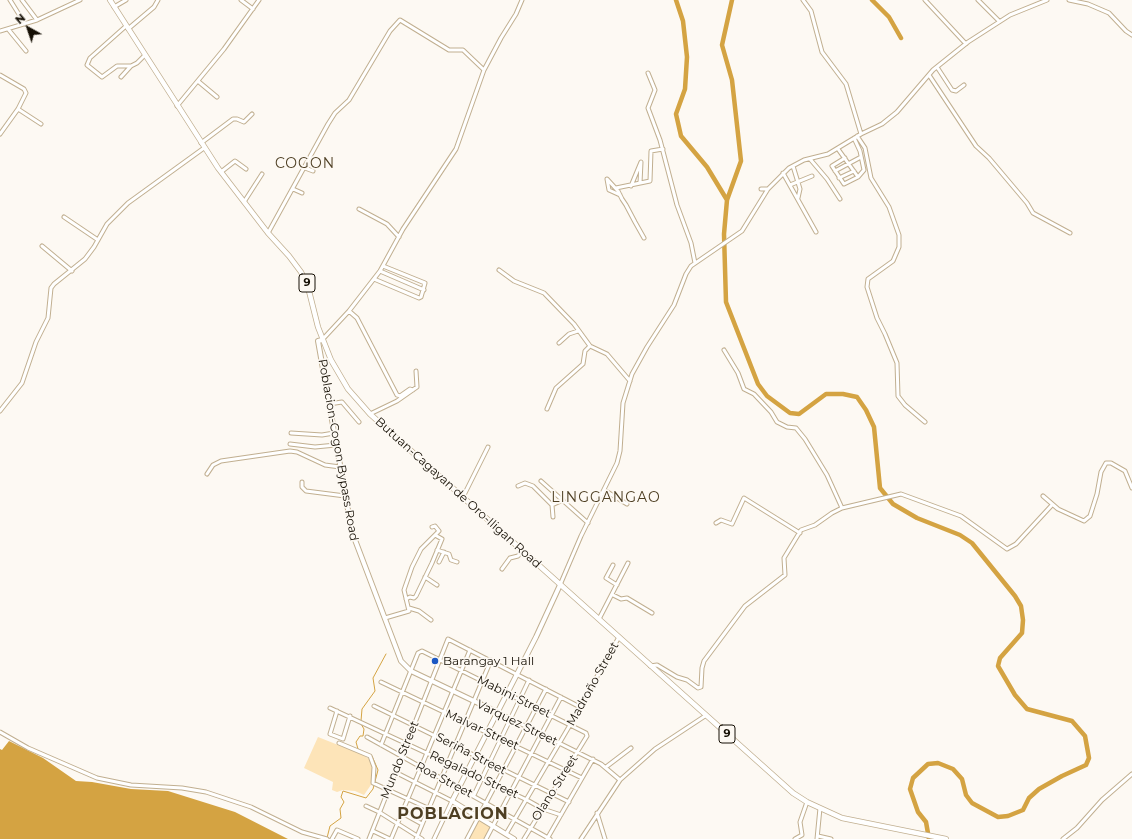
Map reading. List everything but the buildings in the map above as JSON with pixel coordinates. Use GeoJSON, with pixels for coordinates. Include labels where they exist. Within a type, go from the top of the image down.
{"type":"FeatureCollection","features":[{"type":"Feature","properties":{"kind":"highway","name":"Butuan-Cagayan de Oro-Iligan Road"},"geometry":{"type":"LineString","coordinates":[[110,0],[204,148],[268,233],[294,262],[304,277],[310,292],[322,340],[339,374],[352,393],[370,414],[777,780],[808,802],[842,818],[946,839]]}},
{"type":"Feature","properties":{"kind":"main road","name":"Poblacion-Cogon Bypass Road"},"geometry":{"type":"LineString","coordinates":[[322,340],[318,341],[354,539],[401,660],[411,671]]}},
{"type":"Feature","properties":{"kind":"main road"},"geometry":{"type":"LineString","coordinates":[[514,839],[452,801],[536,637],[560,584]]}},
{"type":"Feature","properties":{"kind":"main road","name":"Varquez Street"},"geometry":{"type":"LineString","coordinates":[[411,671],[497,712]]}},
{"type":"Feature","properties":{"kind":"street"},"geometry":{"type":"LineString","coordinates":[[10,0],[25,24]]}},
{"type":"Feature","properties":{"kind":"street"},"geometry":{"type":"LineString","coordinates":[[22,0],[37,20]]}},
{"type":"Feature","properties":{"kind":"street"},"geometry":{"type":"LineString","coordinates":[[0,31],[37,20],[80,0]]}},
{"type":"Feature","properties":{"kind":"street"},"geometry":{"type":"LineString","coordinates":[[114,7],[126,0]]}},
{"type":"Feature","properties":{"kind":"street"},"geometry":{"type":"LineString","coordinates":[[145,55],[137,63],[130,66],[117,66],[102,76],[89,68],[87,62],[116,33],[127,28],[154,7],[158,0]]}},
{"type":"Feature","properties":{"kind":"street"},"geometry":{"type":"LineString","coordinates":[[241,0],[253,9]]}},
{"type":"Feature","properties":{"kind":"street"},"geometry":{"type":"LineString","coordinates":[[177,106],[199,82],[259,0]]}},
{"type":"Feature","properties":{"kind":"street"},"geometry":{"type":"LineString","coordinates":[[322,340],[350,311],[384,266],[399,237],[458,144],[484,70],[498,43],[516,14],[522,0]]}},
{"type":"Feature","properties":{"kind":"street"},"geometry":{"type":"LineString","coordinates":[[803,0],[811,11],[822,52],[846,84],[861,134]]}},
{"type":"Feature","properties":{"kind":"street"},"geometry":{"type":"LineString","coordinates":[[925,0],[966,44]]}},
{"type":"Feature","properties":{"kind":"street"},"geometry":{"type":"LineString","coordinates":[[978,0],[998,21]]}},
{"type":"Feature","properties":{"kind":"street"},"geometry":{"type":"LineString","coordinates":[[560,584],[616,467],[619,456],[623,403],[630,381],[647,347],[674,305],[688,269],[744,229],[768,189],[783,173],[793,166],[810,158],[823,156],[838,149],[855,137],[882,124],[891,118],[936,67],[966,44],[998,21],[1047,0]]}},
{"type":"Feature","properties":{"kind":"street"},"geometry":{"type":"LineString","coordinates":[[1069,0],[1088,4],[1109,13],[1126,31],[1132,35]]}},
{"type":"Feature","properties":{"kind":"street"},"geometry":{"type":"LineString","coordinates":[[268,233],[305,168],[331,118],[337,110],[349,100],[390,31],[400,20],[449,50],[463,50],[484,70]]}},
{"type":"Feature","properties":{"kind":"street"},"geometry":{"type":"LineString","coordinates":[[8,29],[26,50]]}},
{"type":"Feature","properties":{"kind":"street"},"geometry":{"type":"LineString","coordinates":[[120,77],[130,66]]}},
{"type":"Feature","properties":{"kind":"street"},"geometry":{"type":"LineString","coordinates":[[936,67],[952,90],[959,90],[964,85]]}},
{"type":"Feature","properties":{"kind":"street"},"geometry":{"type":"LineString","coordinates":[[648,73],[655,90],[648,108],[663,149],[677,205],[692,243],[695,263]]}},
{"type":"Feature","properties":{"kind":"street"},"geometry":{"type":"LineString","coordinates":[[0,75],[25,90],[26,93],[18,109],[0,134]]}},
{"type":"Feature","properties":{"kind":"street"},"geometry":{"type":"LineString","coordinates":[[929,76],[976,146],[989,158],[1027,203],[1032,213],[1070,233]]}},
{"type":"Feature","properties":{"kind":"street"},"geometry":{"type":"LineString","coordinates":[[199,82],[217,97]]}},
{"type":"Feature","properties":{"kind":"street"},"geometry":{"type":"LineString","coordinates":[[18,109],[41,124]]}},
{"type":"Feature","properties":{"kind":"street"},"geometry":{"type":"LineString","coordinates":[[201,143],[233,119],[244,122],[252,114]]}},
{"type":"Feature","properties":{"kind":"street"},"geometry":{"type":"LineString","coordinates":[[845,158],[832,165],[835,172],[844,184],[858,177],[864,170],[855,137]]}},
{"type":"Feature","properties":{"kind":"street"},"geometry":{"type":"LineString","coordinates":[[855,137],[865,148],[871,178],[889,207],[899,235],[899,247],[893,260],[868,280],[867,287],[877,318],[897,363],[898,396],[905,405],[925,422]]}},
{"type":"Feature","properties":{"kind":"street"},"geometry":{"type":"LineString","coordinates":[[0,411],[22,383],[36,342],[48,318],[51,288],[89,255],[106,224],[128,203],[204,148]]}},
{"type":"Feature","properties":{"kind":"street"},"geometry":{"type":"LineString","coordinates":[[616,188],[631,186],[652,180],[651,151],[663,149]]}},
{"type":"Feature","properties":{"kind":"street"},"geometry":{"type":"LineString","coordinates":[[838,149],[858,177]]}},
{"type":"Feature","properties":{"kind":"street"},"geometry":{"type":"LineString","coordinates":[[835,172],[861,157]]}},
{"type":"Feature","properties":{"kind":"street"},"geometry":{"type":"LineString","coordinates":[[810,158],[827,179],[840,200]]}},
{"type":"Feature","properties":{"kind":"street"},"geometry":{"type":"LineString","coordinates":[[221,172],[235,161],[246,168]]}},
{"type":"Feature","properties":{"kind":"street"},"geometry":{"type":"LineString","coordinates":[[631,186],[642,162],[640,183]]}},
{"type":"Feature","properties":{"kind":"street"},"geometry":{"type":"LineString","coordinates":[[793,166],[800,190],[798,198]]}},
{"type":"Feature","properties":{"kind":"street"},"geometry":{"type":"LineString","coordinates":[[305,168],[313,171]]}},
{"type":"Feature","properties":{"kind":"street"},"geometry":{"type":"LineString","coordinates":[[839,178],[854,171]]}},
{"type":"Feature","properties":{"kind":"street"},"geometry":{"type":"LineString","coordinates":[[783,173],[816,232]]}},
{"type":"Feature","properties":{"kind":"street"},"geometry":{"type":"LineString","coordinates":[[244,202],[262,174]]}},
{"type":"Feature","properties":{"kind":"street"},"geometry":{"type":"LineString","coordinates":[[790,185],[812,176]]}},
{"type":"Feature","properties":{"kind":"street"},"geometry":{"type":"LineString","coordinates":[[620,195],[609,190],[606,180],[616,188],[620,195],[644,238]]}},
{"type":"Feature","properties":{"kind":"street"},"geometry":{"type":"LineString","coordinates":[[292,189],[302,193]]}},
{"type":"Feature","properties":{"kind":"street"},"geometry":{"type":"LineString","coordinates":[[761,189],[768,189]]}},
{"type":"Feature","properties":{"kind":"street"},"geometry":{"type":"LineString","coordinates":[[359,209],[387,224],[399,237]]}},
{"type":"Feature","properties":{"kind":"street"},"geometry":{"type":"LineString","coordinates":[[64,217],[98,240]]}},
{"type":"Feature","properties":{"kind":"street"},"geometry":{"type":"LineString","coordinates":[[42,246],[72,271]]}},
{"type":"Feature","properties":{"kind":"street"},"geometry":{"type":"LineString","coordinates":[[374,279],[419,298],[424,290],[425,283],[384,266]]}},
{"type":"Feature","properties":{"kind":"street"},"geometry":{"type":"LineString","coordinates":[[499,270],[514,281],[542,291],[590,346],[607,354],[630,381]]}},
{"type":"Feature","properties":{"kind":"street"},"geometry":{"type":"LineString","coordinates":[[380,271],[424,290]]}},
{"type":"Feature","properties":{"kind":"street"},"geometry":{"type":"LineString","coordinates":[[350,311],[356,318],[397,395],[400,396],[410,389],[413,390]]}},
{"type":"Feature","properties":{"kind":"street"},"geometry":{"type":"LineString","coordinates":[[559,343],[569,334],[578,331]]}},
{"type":"Feature","properties":{"kind":"street"},"geometry":{"type":"LineString","coordinates":[[548,409],[556,388],[583,364],[585,351],[590,346]]}},
{"type":"Feature","properties":{"kind":"street"},"geometry":{"type":"LineString","coordinates":[[724,350],[738,373],[744,389],[753,393],[771,412],[777,422],[787,427],[796,428],[805,439],[827,475],[842,508]]}},
{"type":"Feature","properties":{"kind":"street"},"geometry":{"type":"LineString","coordinates":[[370,414],[397,401],[413,390],[418,384],[416,371]]}},
{"type":"Feature","properties":{"kind":"street"},"geometry":{"type":"LineString","coordinates":[[329,404],[342,402],[359,422]]}},
{"type":"Feature","properties":{"kind":"street"},"geometry":{"type":"LineString","coordinates":[[291,433],[322,435],[334,433]]}},
{"type":"Feature","properties":{"kind":"street"},"geometry":{"type":"LineString","coordinates":[[290,444],[315,447],[336,444]]}},
{"type":"Feature","properties":{"kind":"street"},"geometry":{"type":"LineString","coordinates":[[463,498],[488,447]]}},
{"type":"Feature","properties":{"kind":"street"},"geometry":{"type":"LineString","coordinates":[[207,474],[213,465],[220,461],[290,451],[297,452],[325,465],[340,466]]}},
{"type":"Feature","properties":{"kind":"street"},"geometry":{"type":"LineString","coordinates":[[1043,496],[1062,511],[1082,520],[1087,519],[1095,503],[1103,468],[1108,463],[1124,471],[1132,488]]}},
{"type":"Feature","properties":{"kind":"street"},"geometry":{"type":"LineString","coordinates":[[541,481],[588,523]]}},
{"type":"Feature","properties":{"kind":"street"},"geometry":{"type":"LineString","coordinates":[[302,482],[302,487],[306,491],[345,496]]}},
{"type":"Feature","properties":{"kind":"street"},"geometry":{"type":"LineString","coordinates":[[518,486],[525,483],[531,485],[552,507],[553,516]]}},
{"type":"Feature","properties":{"kind":"street"},"geometry":{"type":"LineString","coordinates":[[604,490],[627,504]]}},
{"type":"Feature","properties":{"kind":"street"},"geometry":{"type":"LineString","coordinates":[[650,666],[657,665],[698,688],[701,687],[704,661],[745,606],[786,574],[784,558],[800,533],[804,528],[815,525],[842,508],[895,494],[905,495],[961,516],[1007,549],[1016,544],[1052,504]]}},
{"type":"Feature","properties":{"kind":"street"},"geometry":{"type":"LineString","coordinates":[[716,523],[721,520],[732,524],[744,498],[800,533]]}},
{"type":"Feature","properties":{"kind":"street"},"geometry":{"type":"LineString","coordinates":[[552,507],[563,500]]}},
{"type":"Feature","properties":{"kind":"street"},"geometry":{"type":"LineString","coordinates":[[431,620],[419,611],[410,608],[404,590],[412,567],[421,549],[439,531],[435,526],[432,527]]}},
{"type":"Feature","properties":{"kind":"street"},"geometry":{"type":"LineString","coordinates":[[406,599],[416,596],[425,577],[442,539],[435,535]]}},
{"type":"Feature","properties":{"kind":"street"},"geometry":{"type":"LineString","coordinates":[[437,550],[450,554],[451,560],[457,562]]}},
{"type":"Feature","properties":{"kind":"street"},"geometry":{"type":"LineString","coordinates":[[502,569],[510,558],[518,556],[522,551]]}},
{"type":"Feature","properties":{"kind":"street"},"geometry":{"type":"LineString","coordinates":[[439,562],[444,552]]}},
{"type":"Feature","properties":{"kind":"street"},"geometry":{"type":"LineString","coordinates":[[613,564],[606,578],[617,585]]}},
{"type":"Feature","properties":{"kind":"street"},"geometry":{"type":"LineString","coordinates":[[599,620],[628,564]]}},
{"type":"Feature","properties":{"kind":"street"},"geometry":{"type":"LineString","coordinates":[[425,577],[437,585]]}},
{"type":"Feature","properties":{"kind":"street"},"geometry":{"type":"LineString","coordinates":[[613,595],[621,599],[627,598],[652,613]]}},
{"type":"Feature","properties":{"kind":"street"},"geometry":{"type":"LineString","coordinates":[[385,618],[406,613],[410,608]]}},
{"type":"Feature","properties":{"kind":"street","name":"Madroño Street"},"geometry":{"type":"LineString","coordinates":[[506,834],[560,743],[619,637]]}},
{"type":"Feature","properties":{"kind":"street","name":"Mundo Street"},"geometry":{"type":"LineString","coordinates":[[370,839],[379,812],[447,640],[450,639],[470,650]]}},
{"type":"Feature","properties":{"kind":"street"},"geometry":{"type":"LineString","coordinates":[[373,831],[390,839],[398,824],[428,753],[452,690],[470,650],[517,673],[580,707]]}},
{"type":"Feature","properties":{"kind":"street","name":"Mabini Street"},"geometry":{"type":"LineString","coordinates":[[411,671],[420,652],[461,670],[552,715],[586,733],[587,736]]}},
{"type":"Feature","properties":{"kind":"street"},"geometry":{"type":"LineString","coordinates":[[416,837],[491,660]]}},
{"type":"Feature","properties":{"kind":"street"},"geometry":{"type":"LineString","coordinates":[[381,745],[411,671]]}},
{"type":"Feature","properties":{"kind":"street"},"geometry":{"type":"LineString","coordinates":[[474,795],[529,680]]}},
{"type":"Feature","properties":{"kind":"street","name":"Malvar Street"},"geometry":{"type":"LineString","coordinates":[[381,682],[582,778]]}},
{"type":"Feature","properties":{"kind":"street"},"geometry":{"type":"LineString","coordinates":[[468,839],[515,746],[546,689]]}},
{"type":"Feature","properties":{"kind":"street"},"geometry":{"type":"LineString","coordinates":[[486,839],[561,697]]}},
{"type":"Feature","properties":{"kind":"street","name":"Seriña Street"},"geometry":{"type":"LineString","coordinates":[[374,706],[569,802]]}},
{"type":"Feature","properties":{"kind":"street","name":"Regalado Street"},"geometry":{"type":"LineString","coordinates":[[330,708],[467,771],[527,800],[542,809],[561,815]]}},
{"type":"Feature","properties":{"kind":"street"},"geometry":{"type":"LineString","coordinates":[[337,711],[330,734],[343,740],[350,716]]}},
{"type":"Feature","properties":{"kind":"street","name":"Varquez Street"},"geometry":{"type":"LineString","coordinates":[[497,712],[593,759],[606,767],[620,780]]}},
{"type":"Feature","properties":{"kind":"street"},"geometry":{"type":"LineString","coordinates":[[581,839],[620,780],[655,749],[706,716]]}},
{"type":"Feature","properties":{"kind":"street"},"geometry":{"type":"LineString","coordinates":[[0,732],[28,748],[97,778],[132,785],[182,788],[206,792],[259,810],[302,832],[326,839]]}},
{"type":"Feature","properties":{"kind":"street","name":"Olano Street"},"geometry":{"type":"LineString","coordinates":[[524,839],[587,736]]}},
{"type":"Feature","properties":{"kind":"street","name":"Roa Street"},"geometry":{"type":"LineString","coordinates":[[367,737],[474,795],[548,839]]}},
{"type":"Feature","properties":{"kind":"street"},"geometry":{"type":"LineString","coordinates":[[339,743],[370,756],[374,767],[375,783],[408,800],[445,816]]}},
{"type":"Feature","properties":{"kind":"street"},"geometry":{"type":"LineString","coordinates":[[606,767],[631,748]]}},
{"type":"Feature","properties":{"kind":"street"},"geometry":{"type":"LineString","coordinates":[[548,839],[593,759]]}},
{"type":"Feature","properties":{"kind":"street"},"geometry":{"type":"LineString","coordinates":[[395,772],[452,801],[434,839]]}},
{"type":"Feature","properties":{"kind":"street"},"geometry":{"type":"LineString","coordinates":[[1063,839],[1077,828],[1102,800],[1132,774]]}},
{"type":"Feature","properties":{"kind":"street"},"geometry":{"type":"LineString","coordinates":[[795,839],[802,836],[800,822],[808,802]]}},
{"type":"Feature","properties":{"kind":"street"},"geometry":{"type":"LineString","coordinates":[[366,806],[379,812],[416,837],[422,839]]}},
{"type":"Feature","properties":{"kind":"street"},"geometry":{"type":"LineString","coordinates":[[820,808],[818,837],[832,839]]}},
{"type":"Feature","properties":{"kind":"street"},"geometry":{"type":"LineString","coordinates":[[402,813],[422,824]]}},
{"type":"Feature","properties":{"kind":"street"},"geometry":{"type":"LineString","coordinates":[[597,813],[604,839]]}},
{"type":"Feature","properties":{"kind":"street"},"geometry":{"type":"LineString","coordinates":[[332,839],[337,830],[358,839]]}},
{"type":"Feature","properties":{"kind":"shaded area"},"geometry":{"type":"Polygon","coordinates":[[[318,737],[361,754],[371,760],[376,770],[375,779],[364,795],[355,791],[343,790],[337,792],[332,790],[333,782],[304,768],[318,737]]]}},
{"type":"Feature","properties":{"kind":"shaded area"},"geometry":{"type":"Polygon","coordinates":[[[9,741],[43,758],[76,781],[92,782],[131,789],[168,791],[235,812],[288,839],[0,839],[0,749],[2,750],[9,741]]]}},
{"type":"Feature","properties":{"kind":"shaded area"},"geometry":{"type":"Polygon","coordinates":[[[479,819],[491,827],[484,839],[469,839],[479,819]]]}},
{"type":"Feature","properties":{"kind":"waterway"},"geometry":{"type":"LineString","coordinates":[[676,0],[683,21],[687,57],[685,89],[676,114],[681,136],[707,167],[727,200]]}},
{"type":"Feature","properties":{"kind":"waterway"},"geometry":{"type":"LineString","coordinates":[[732,0],[722,45],[732,80],[741,161],[727,200],[724,234],[726,302],[758,384],[767,396],[790,413],[799,414],[826,394],[843,394],[857,397],[866,410],[874,427],[880,488],[893,504],[917,518],[960,535],[972,543],[1015,596],[1021,606],[1023,620],[1022,633],[1000,658],[998,666],[1015,695],[1027,709],[1072,721],[1085,736],[1089,758],[1086,765],[1039,789],[1029,798],[1023,810],[1008,816],[998,817],[972,803],[966,795],[962,779],[953,769],[938,763],[928,764],[913,778],[910,789],[918,812],[926,822],[929,839]]}},
{"type":"Feature","properties":{"kind":"waterway"},"geometry":{"type":"LineString","coordinates":[[872,0],[889,17],[901,38]]}},
{"type":"Feature","properties":{"kind":"waterway"},"geometry":{"type":"LineString","coordinates":[[361,721],[362,709],[375,691],[373,678],[386,654]]}},
{"type":"Feature","properties":{"kind":"waterway"},"geometry":{"type":"LineString","coordinates":[[360,750],[358,749],[356,742],[360,736],[363,736],[364,729],[361,724]]}},
{"type":"Feature","properties":{"kind":"waterway"},"geometry":{"type":"LineString","coordinates":[[327,838],[330,826],[341,818],[340,809],[344,802],[341,797],[343,791],[366,798],[373,789],[378,770],[372,756]]}},
{"type":"Feature","properties":{"kind":"place","name":"Barangay 1 Hall"},"geometry":{"type":"Point","coordinates":[435,661]}},
{"type":"Feature","properties":{"kind":"district","name":"COGON"},"geometry":{"type":"Point","coordinates":[305,164]}},
{"type":"Feature","properties":{"kind":"district","name":"LINGGANGAO"},"geometry":{"type":"Point","coordinates":[606,498]}},
{"type":"Feature","properties":{"kind":"district","name":"POBLACION"},"geometry":{"type":"Point","coordinates":[453,814]}}]}
